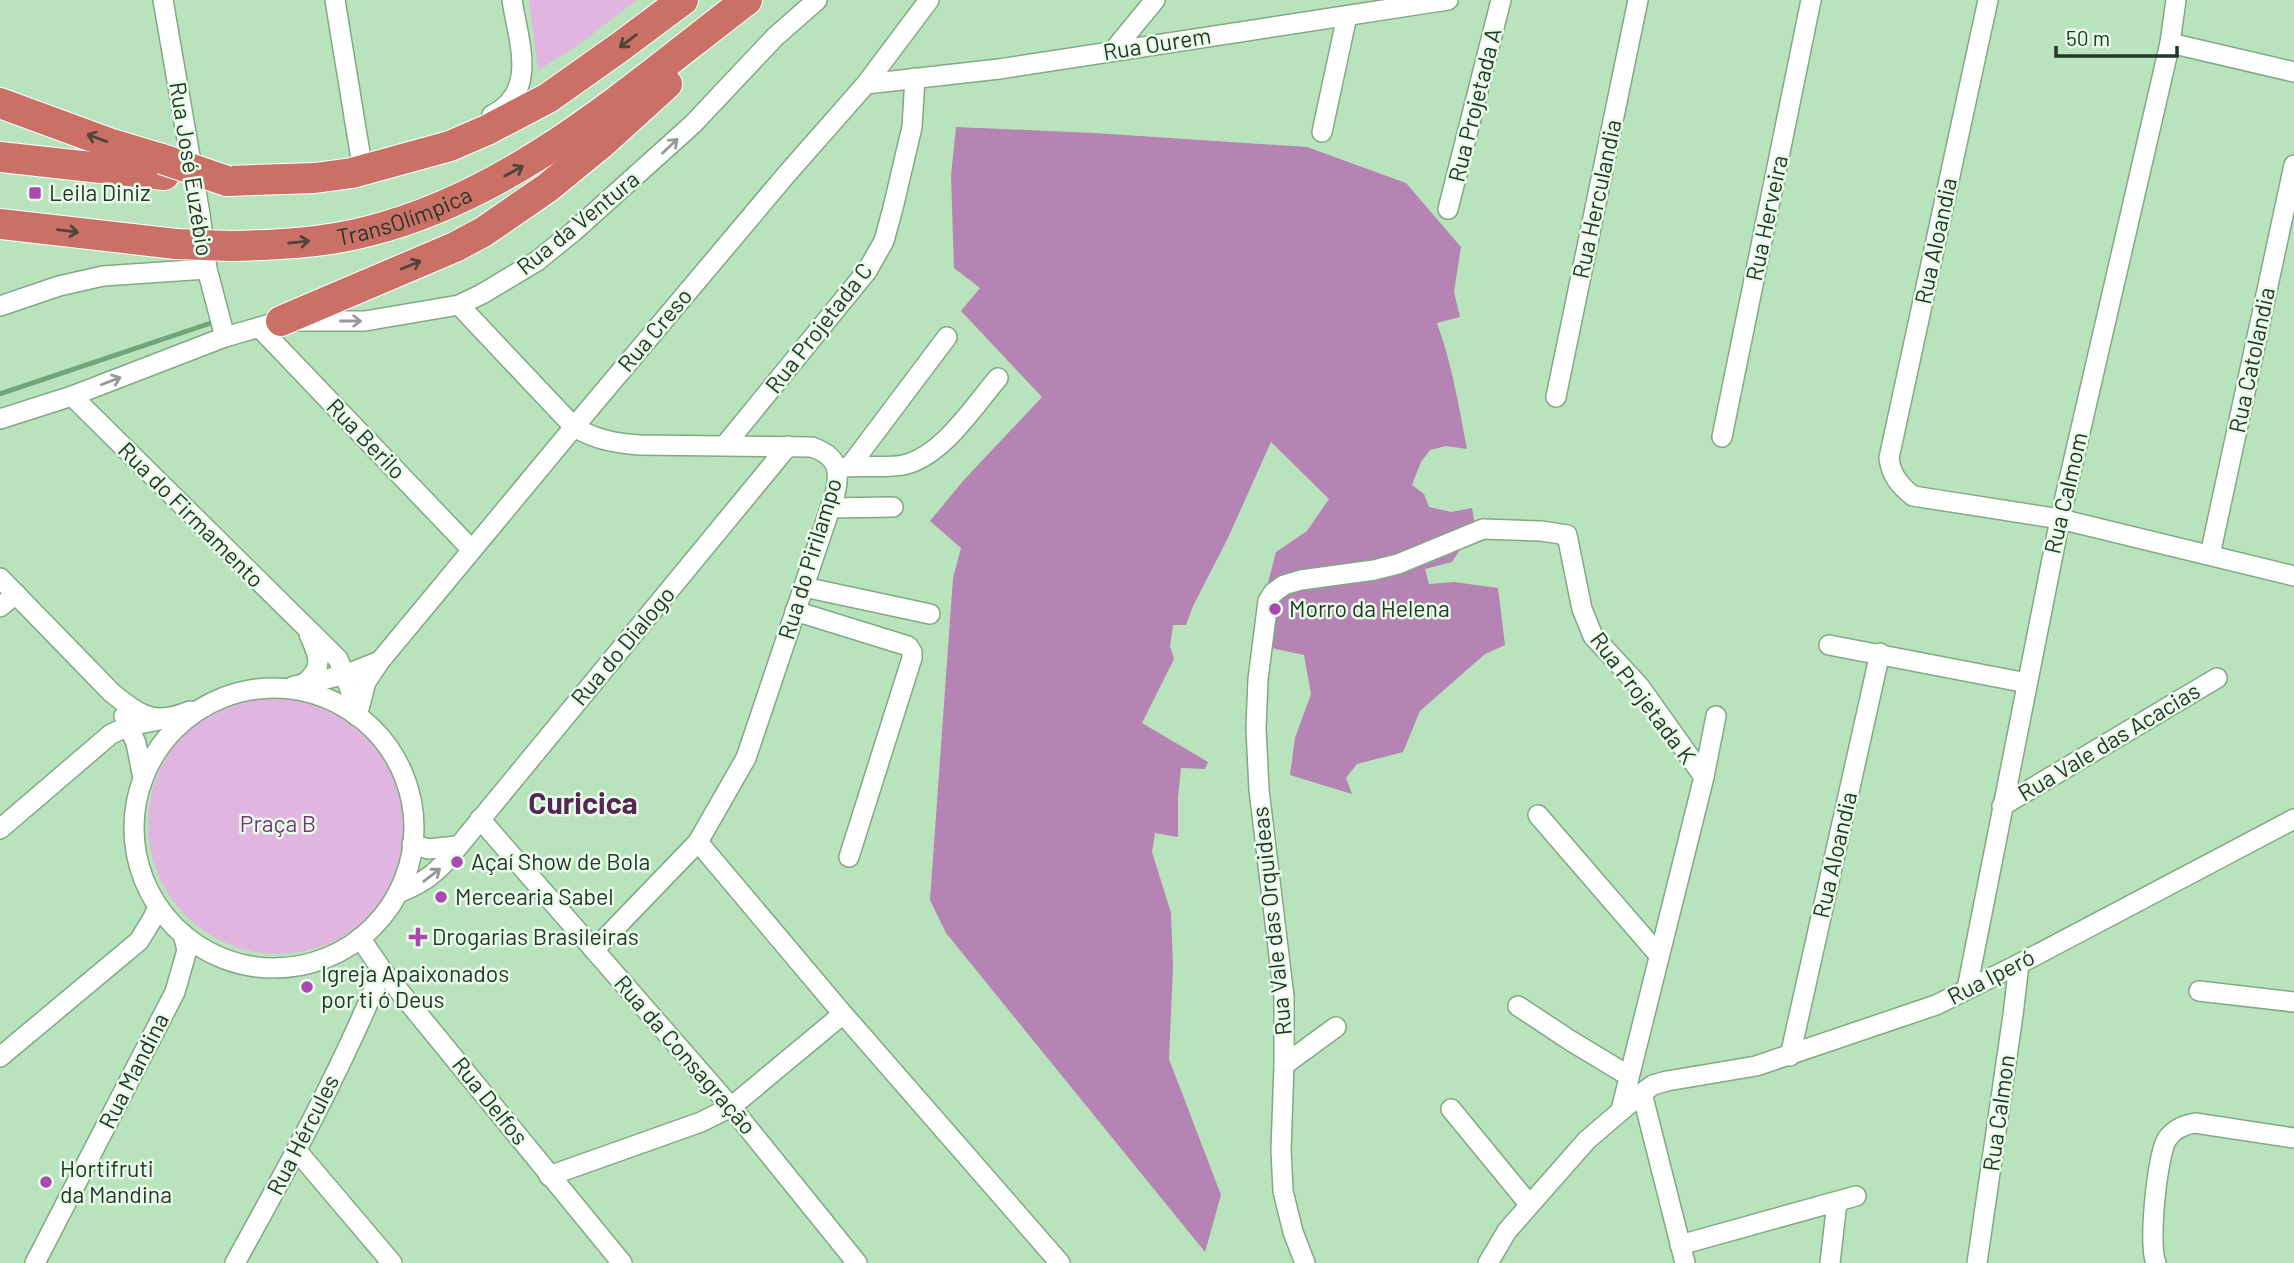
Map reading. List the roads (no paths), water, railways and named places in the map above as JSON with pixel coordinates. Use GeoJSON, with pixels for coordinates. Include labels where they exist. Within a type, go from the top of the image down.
{"type":"FeatureCollection","features":[{"type":"Feature","properties":{"kind":"highway"},"geometry":{"type":"LineString","coordinates":[[0,157],[163,167],[239,180],[352,173],[420,156],[487,131],[548,98],[683,0]]}},
{"type":"Feature","properties":{"kind":"highway","name":"TransOlímpica"},"geometry":{"type":"LineString","coordinates":[[0,224],[176,244],[231,246],[297,242],[366,232],[401,222],[479,190],[534,160],[747,0]]}},
{"type":"Feature","properties":{"kind":"highway"},"geometry":{"type":"LineString","coordinates":[[270,324],[455,247],[483,232],[547,188],[602,143],[762,0]]}},
{"type":"Feature","properties":{"kind":"highway"},"geometry":{"type":"LineString","coordinates":[[0,103],[163,167]]}},
{"type":"Feature","properties":{"kind":"street","name":"Rua José Euzébio"},"geometry":{"type":"LineString","coordinates":[[163,0],[207,269],[225,337]]}},
{"type":"Feature","properties":{"kind":"street"},"geometry":{"type":"LineString","coordinates":[[335,0],[361,159]]}},
{"type":"Feature","properties":{"kind":"street"},"geometry":{"type":"LineString","coordinates":[[337,164],[406,150],[445,138],[499,112],[514,100],[523,70],[512,0]]}},
{"type":"Feature","properties":{"kind":"street","name":"Rua da Ventura"},"geometry":{"type":"LineString","coordinates":[[0,419],[72,396],[225,337],[270,324],[365,321],[459,305],[482,295],[537,261],[573,232],[673,143],[775,37],[817,0]]}},
{"type":"Feature","properties":{"kind":"street","name":"Rua Creso"},"geometry":{"type":"LineString","coordinates":[[355,714],[366,682],[380,661],[786,174],[866,84],[929,0]]}},
{"type":"Feature","properties":{"kind":"street"},"geometry":{"type":"LineString","coordinates":[[1113,51],[1155,0]]}},
{"type":"Feature","properties":{"kind":"street","name":"Rua Ourem"},"geometry":{"type":"LineString","coordinates":[[866,84],[999,69],[1448,0]]}},
{"type":"Feature","properties":{"kind":"street","name":"Rua Projetada A"},"geometry":{"type":"LineString","coordinates":[[1448,209],[1501,0]]}},
{"type":"Feature","properties":{"kind":"street","name":"Rua Herculandia"},"geometry":{"type":"LineString","coordinates":[[1556,397],[1638,0]]}},
{"type":"Feature","properties":{"kind":"street","name":"Rua Herveira"},"geometry":{"type":"LineString","coordinates":[[1722,437],[1811,0]]}},
{"type":"Feature","properties":{"kind":"street","name":"Rua Aloandia"},"geometry":{"type":"LineString","coordinates":[[1989,0],[1889,458],[1890,471],[1913,496],[2060,519]]}},
{"type":"Feature","properties":{"kind":"street","name":"Rua Calmom"},"geometry":{"type":"LineString","coordinates":[[1967,989],[2060,519],[2170,43],[2176,0]]}},
{"type":"Feature","properties":{"kind":"street"},"geometry":{"type":"LineString","coordinates":[[1322,132],[1347,16]]}},
{"type":"Feature","properties":{"kind":"street"},"geometry":{"type":"LineString","coordinates":[[2170,43],[2294,72]]}},
{"type":"Feature","properties":{"kind":"street","name":"Rua Projetada C"},"geometry":{"type":"LineString","coordinates":[[726,444],[867,271],[884,241],[912,127],[915,78]]}},
{"type":"Feature","properties":{"kind":"street","name":"Rua Catolandia"},"geometry":{"type":"LineString","coordinates":[[2210,555],[2294,165]]}},
{"type":"Feature","properties":{"kind":"street"},"geometry":{"type":"LineString","coordinates":[[0,306],[60,286],[103,276],[207,269]]}},
{"type":"Feature","properties":{"kind":"street","name":"Rua do Pirilampo"},"geometry":{"type":"LineString","coordinates":[[459,305],[574,427],[593,437],[612,443],[640,445],[812,447],[824,451],[844,467],[746,758],[698,842],[594,950]]}},
{"type":"Feature","properties":{"kind":"street","name":"Rua Berilo"},"geometry":{"type":"LineString","coordinates":[[270,324],[472,550]]}},
{"type":"Feature","properties":{"kind":"street"},"geometry":{"type":"LineString","coordinates":[[844,467],[947,337]]}},
{"type":"Feature","properties":{"kind":"street"},"geometry":{"type":"LineString","coordinates":[[844,467],[901,466],[917,461],[946,439],[998,378]]}},
{"type":"Feature","properties":{"kind":"street","name":"Rua do Firmamento"},"geometry":{"type":"LineString","coordinates":[[72,396],[338,659],[351,692],[355,714]]}},
{"type":"Feature","properties":{"kind":"street","name":"Rua do Dialogo"},"geometry":{"type":"LineString","coordinates":[[398,893],[434,876],[788,446]]}},
{"type":"Feature","properties":{"kind":"street"},"geometry":{"type":"LineString","coordinates":[[830,508],[894,507]]}},
{"type":"Feature","properties":{"kind":"street"},"geometry":{"type":"LineString","coordinates":[[2060,519],[2294,576]]}},
{"type":"Feature","properties":{"kind":"street","name":"Rua Projetada K"},"geometry":{"type":"LineString","coordinates":[[1265,618],[1268,601],[1273,593],[1284,585],[1398,564],[1483,529],[1541,531],[1566,528],[1582,609],[1593,636],[1640,687],[1704,777]]}},
{"type":"Feature","properties":{"kind":"street"},"geometry":{"type":"LineString","coordinates":[[0,578],[112,693],[138,712],[160,720]]}},
{"type":"Feature","properties":{"kind":"street"},"geometry":{"type":"LineString","coordinates":[[804,587],[930,614]]}},
{"type":"Feature","properties":{"kind":"street"},"geometry":{"type":"LineString","coordinates":[[0,607],[16,594]]}},
{"type":"Feature","properties":{"kind":"street"},"geometry":{"type":"LineString","coordinates":[[795,611],[908,646],[912,652],[849,857]]}},
{"type":"Feature","properties":{"kind":"street","name":"Rua Vale das Orquideas"},"geometry":{"type":"LineString","coordinates":[[1265,618],[1256,728],[1259,790],[1284,997],[1281,1150],[1283,1191],[1293,1232],[1305,1263]]}},
{"type":"Feature","properties":{"kind":"street","name":"Rua do Firmamento"},"geometry":{"type":"LineString","coordinates":[[305,683],[313,677],[319,659],[309,633]]}},
{"type":"Feature","properties":{"kind":"street"},"geometry":{"type":"LineString","coordinates":[[1829,645],[2026,683]]}},
{"type":"Feature","properties":{"kind":"street","name":"Rua Aloandia"},"geometry":{"type":"LineString","coordinates":[[1790,1056],[1880,653]]}},
{"type":"Feature","properties":{"kind":"street","name":"Rua Creso"},"geometry":{"type":"LineString","coordinates":[[285,688],[344,675],[380,661]]}},
{"type":"Feature","properties":{"kind":"street","name":"Rua Vale das Acacias"},"geometry":{"type":"LineString","coordinates":[[2002,806],[2217,678]]}},
{"type":"Feature","properties":{"kind":"street"},"geometry":{"type":"LineString","coordinates":[[0,829],[111,734],[133,735],[160,720],[180,716],[208,704],[233,694],[259,688],[309,692],[355,714],[376,732],[402,773],[410,796],[413,820],[407,869],[398,893],[381,918],[360,939],[327,957],[307,964],[285,968],[242,964],[221,958],[180,931],[158,906],[139,865],[134,821],[137,799],[143,778],[162,743],[191,714],[208,704]]}},
{"type":"Feature","properties":{"kind":"street"},"geometry":{"type":"LineString","coordinates":[[112,693],[133,735],[143,778]]}},
{"type":"Feature","properties":{"kind":"street"},"geometry":{"type":"LineString","coordinates":[[1621,1110],[1704,777],[1716,716]]}},
{"type":"Feature","properties":{"kind":"street"},"geometry":{"type":"LineString","coordinates":[[1538,815],[1658,954]]}},
{"type":"Feature","properties":{"kind":"street","name":"Rua da Consagração"},"geometry":{"type":"LineString","coordinates":[[480,819],[731,1107],[857,1263]]}},
{"type":"Feature","properties":{"kind":"street","name":"Rua Iperó"},"geometry":{"type":"LineString","coordinates":[[1488,1263],[1507,1231],[1587,1140],[1653,1085],[1756,1066],[1936,1005],[2294,819]]}},
{"type":"Feature","properties":{"kind":"street"},"geometry":{"type":"LineString","coordinates":[[698,842],[843,1014],[1060,1263]]}},
{"type":"Feature","properties":{"kind":"street"},"geometry":{"type":"LineString","coordinates":[[412,844],[428,849],[457,846]]}},
{"type":"Feature","properties":{"kind":"street"},"geometry":{"type":"LineString","coordinates":[[0,1057],[139,940],[158,906]]}},
{"type":"Feature","properties":{"kind":"street"},"geometry":{"type":"LineString","coordinates":[[139,940],[180,931]]}},
{"type":"Feature","properties":{"kind":"street","name":"Rua Mandina"},"geometry":{"type":"LineString","coordinates":[[36,1263],[175,992],[187,950],[180,931]]}},
{"type":"Feature","properties":{"kind":"street","name":"Rua Delfos"},"geometry":{"type":"LineString","coordinates":[[360,939],[382,970],[622,1263]]}},
{"type":"Feature","properties":{"kind":"street","name":"Rua Mandina"},"geometry":{"type":"LineString","coordinates":[[175,992],[202,964],[221,958]]}},
{"type":"Feature","properties":{"kind":"street","name":"Rua Calmon"},"geometry":{"type":"LineString","coordinates":[[1977,1263],[2018,964]]}},
{"type":"Feature","properties":{"kind":"street","name":"Rua Hércules"},"geometry":{"type":"LineString","coordinates":[[235,1263],[297,1151],[368,1005],[382,970]]}},
{"type":"Feature","properties":{"kind":"street"},"geometry":{"type":"LineString","coordinates":[[368,1005],[377,996],[398,989]]}},
{"type":"Feature","properties":{"kind":"street"},"geometry":{"type":"LineString","coordinates":[[2199,991],[2294,1002]]}},
{"type":"Feature","properties":{"kind":"street"},"geometry":{"type":"LineString","coordinates":[[1518,1006],[1629,1076]]}},
{"type":"Feature","properties":{"kind":"street"},"geometry":{"type":"LineString","coordinates":[[549,1176],[701,1122],[731,1107],[843,1014]]}},
{"type":"Feature","properties":{"kind":"street"},"geometry":{"type":"LineString","coordinates":[[1284,1065],[1335,1027]]}},
{"type":"Feature","properties":{"kind":"street"},"geometry":{"type":"LineString","coordinates":[[1642,1093],[1683,1254],[1846,1199],[1830,1263]]}},
{"type":"Feature","properties":{"kind":"street"},"geometry":{"type":"LineString","coordinates":[[1451,1109],[1529,1204]]}},
{"type":"Feature","properties":{"kind":"street"},"geometry":{"type":"LineString","coordinates":[[2155,1263],[2152,1241],[2159,1164],[2172,1132],[2195,1123],[2294,1138]]}},
{"type":"Feature","properties":{"kind":"street"},"geometry":{"type":"LineString","coordinates":[[297,1151],[392,1263]]}},
{"type":"Feature","properties":{"kind":"waterway"},"geometry":{"type":"LineString","coordinates":[[0,394],[211,323]]}},
{"type":"Feature","properties":{"kind":"place","name":"Leila Diniz"},"geometry":{"type":"Point","coordinates":[35,193]}},
{"type":"Feature","properties":{"kind":"place","name":"Morro da Helena"},"geometry":{"type":"Point","coordinates":[1275,609]}},
{"type":"Feature","properties":{"kind":"place","name":"Açaí Show de Bola"},"geometry":{"type":"Point","coordinates":[457,862]}},
{"type":"Feature","properties":{"kind":"place","name":"Mercearia Sabel"},"geometry":{"type":"Point","coordinates":[441,897]}},
{"type":"Feature","properties":{"kind":"place","name":"Drogarias Brasileiras"},"geometry":{"type":"Point","coordinates":[418,937]}},
{"type":"Feature","properties":{"kind":"place","name":"Igreja Apaixonados por ti ó Deus"},"geometry":{"type":"Point","coordinates":[307,987]}},
{"type":"Feature","properties":{"kind":"place","name":"Hortifruti da Mandina"},"geometry":{"type":"Point","coordinates":[46,1182]}},
{"type":"Feature","properties":{"kind":"district","name":"Curicica"},"geometry":{"type":"Point","coordinates":[583,804]}},
{"type":"Feature","properties":{"kind":"park label","name":"Praça B"},"geometry":{"type":"Point","coordinates":[278,824]}}]}
